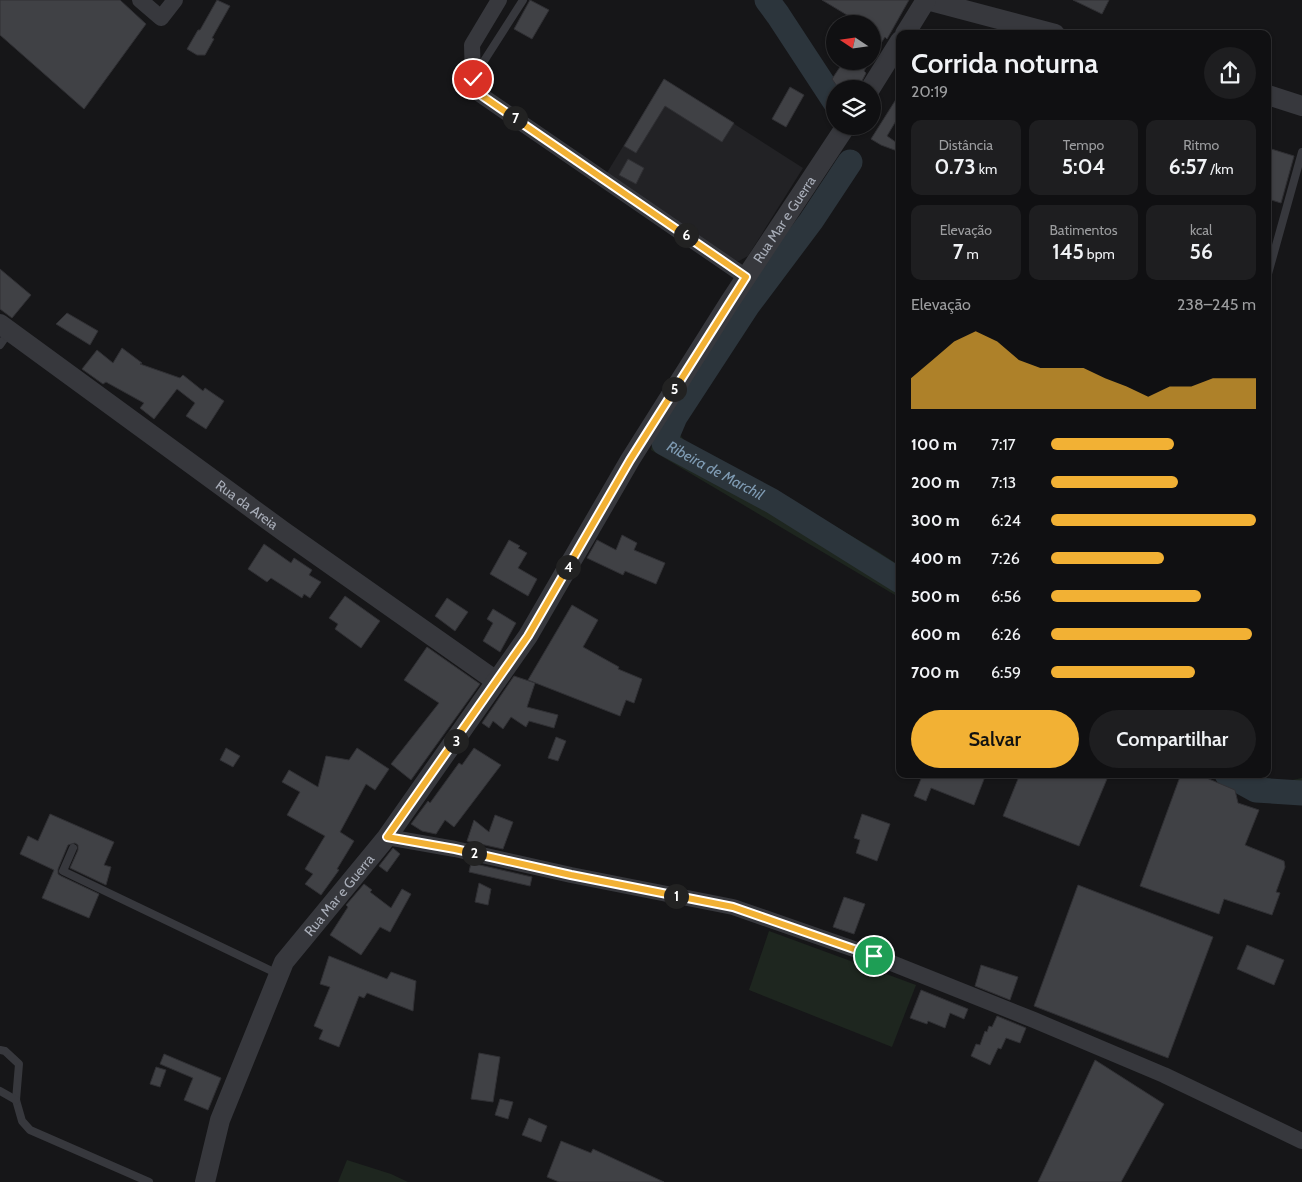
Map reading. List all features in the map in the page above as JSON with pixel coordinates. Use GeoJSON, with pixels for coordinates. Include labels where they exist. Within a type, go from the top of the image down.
{"type":"FeatureCollection","features":[{"type":"Feature","properties":{"kind":"street"},"geometry":{"type":"LineString","coordinates":[[140,0],[161,18],[175,0]]}},
{"type":"Feature","properties":{"kind":"street"},"geometry":{"type":"LineString","coordinates":[[499,0],[472,45],[473,79],[478,93],[746,277]]}},
{"type":"Feature","properties":{"kind":"street"},"geometry":{"type":"LineString","coordinates":[[907,30],[926,0],[1040,30]]}},
{"type":"Feature","properties":{"kind":"street"},"geometry":{"type":"LineString","coordinates":[[876,80],[896,47]]}},
{"type":"Feature","properties":{"kind":"street"},"geometry":{"type":"LineString","coordinates":[[1271,96],[1302,106]]}},
{"type":"Feature","properties":{"kind":"street","name":"Rua Mar e Guerra"},"geometry":{"type":"LineString","coordinates":[[205,1182],[220,1120],[284,962],[387,837],[528,636],[630,460],[746,277],[840,135]]}},
{"type":"Feature","properties":{"kind":"street","name":"Rua da Areia"},"geometry":{"type":"LineString","coordinates":[[3,333],[496,681]]}},
{"type":"Feature","properties":{"kind":"street"},"geometry":{"type":"LineString","coordinates":[[387,837],[455,849],[580,877],[733,907],[874,956],[1034,1020],[1164,1075],[1302,1141]]}},
{"type":"Feature","properties":{"kind":"lane"},"geometry":{"type":"LineString","coordinates":[[473,79],[523,0]]}},
{"type":"Feature","properties":{"kind":"lane"},"geometry":{"type":"LineString","coordinates":[[1271,263],[1302,152]]}},
{"type":"Feature","properties":{"kind":"lane"},"geometry":{"type":"LineString","coordinates":[[73,848],[63,871],[279,974]]}},
{"type":"Feature","properties":{"kind":"lane"},"geometry":{"type":"LineString","coordinates":[[0,1050],[6,1052],[19,1064],[16,1100],[22,1121],[30,1130],[149,1182]]}},
{"type":"Feature","properties":{"kind":"lane"},"geometry":{"type":"LineString","coordinates":[[0,1091],[16,1100]]}},
{"type":"Feature","properties":{"kind":"shaded area"},"geometry":{"type":"Polygon","coordinates":[[[664,79],[803,168],[748,256],[739,261],[730,260],[605,176],[664,79]]]}},
{"type":"Feature","properties":{"kind":"shaded area"},"geometry":{"type":"Polygon","coordinates":[[[660,424],[678,432],[686,443],[747,474],[877,551],[896,563],[896,596],[651,450],[653,439],[660,424]]]}},
{"type":"Feature","properties":{"kind":"shaded area"},"geometry":{"type":"Polygon","coordinates":[[[1218,778],[1268,778],[1283,782],[1302,778],[1302,802],[1269,802],[1245,793],[1218,778]]]}},
{"type":"Feature","properties":{"kind":"shaded area"},"geometry":{"type":"Polygon","coordinates":[[[769,931],[916,985],[892,1047],[749,990],[769,931]]]}},
{"type":"Feature","properties":{"kind":"shaded area"},"geometry":{"type":"Polygon","coordinates":[[[347,1160],[391,1174],[408,1182],[338,1182],[347,1160]]]}},
{"type":"Feature","properties":{"kind":"building"},"geometry":{"type":"Polygon","coordinates":[[[0,0],[120,0],[146,24],[84,109],[0,35],[0,0]]]}},
{"type":"Feature","properties":{"kind":"building"},"geometry":{"type":"Polygon","coordinates":[[[217,0],[230,6],[205,55],[197,55],[187,49],[217,0]]]}},
{"type":"Feature","properties":{"kind":"building"},"geometry":{"type":"Polygon","coordinates":[[[530,0],[549,10],[532,39],[514,29],[530,0]]]}},
{"type":"Feature","properties":{"kind":"building"},"geometry":{"type":"Polygon","coordinates":[[[822,0],[909,0],[887,39],[885,37],[881,43],[881,15],[847,15],[822,0]]]}},
{"type":"Feature","properties":{"kind":"building"},"geometry":{"type":"Polygon","coordinates":[[[1073,0],[1109,0],[1102,14],[1073,0]]]}},
{"type":"Feature","properties":{"kind":"building"},"geometry":{"type":"Polygon","coordinates":[[[838,70],[865,70],[866,73],[862,80],[832,79],[838,70]]]}},
{"type":"Feature","properties":{"kind":"building"},"geometry":{"type":"Polygon","coordinates":[[[664,79],[734,123],[722,142],[665,106],[636,153],[624,146],[664,79]]]}},
{"type":"Feature","properties":{"kind":"building"},"geometry":{"type":"Polygon","coordinates":[[[790,87],[804,95],[786,127],[772,119],[790,87]]]}},
{"type":"Feature","properties":{"kind":"building"},"geometry":{"type":"Polygon","coordinates":[[[896,99],[896,121],[887,136],[896,142],[896,151],[871,139],[874,135],[881,135],[881,123],[896,99]]]}},
{"type":"Feature","properties":{"kind":"building"},"geometry":{"type":"Polygon","coordinates":[[[1271,149],[1294,156],[1281,203],[1271,200],[1271,149]]]}},
{"type":"Feature","properties":{"kind":"building"},"geometry":{"type":"Polygon","coordinates":[[[628,159],[644,168],[636,184],[619,175],[628,159]]]}},
{"type":"Feature","properties":{"kind":"building"},"geometry":{"type":"Polygon","coordinates":[[[0,269],[31,295],[12,318],[0,309],[0,269]]]}},
{"type":"Feature","properties":{"kind":"building"},"geometry":{"type":"Polygon","coordinates":[[[67,313],[98,331],[90,345],[56,324],[67,313]]]}},
{"type":"Feature","properties":{"kind":"building"},"geometry":{"type":"Polygon","coordinates":[[[122,348],[142,363],[140,364],[180,378],[183,375],[203,391],[205,388],[224,401],[206,429],[186,416],[195,403],[177,389],[154,419],[140,408],[144,403],[106,382],[103,384],[82,369],[97,350],[113,363],[122,348]]]}},
{"type":"Feature","properties":{"kind":"building"},"geometry":{"type":"Polygon","coordinates":[[[622,535],[637,543],[634,550],[665,563],[656,584],[625,571],[623,575],[587,558],[597,540],[616,550],[622,535]]]}},
{"type":"Feature","properties":{"kind":"building"},"geometry":{"type":"Polygon","coordinates":[[[509,540],[520,546],[518,548],[527,553],[518,568],[537,579],[528,596],[490,574],[509,540]]]}},
{"type":"Feature","properties":{"kind":"building"},"geometry":{"type":"Polygon","coordinates":[[[264,544],[291,563],[294,558],[312,570],[309,575],[321,582],[310,598],[304,594],[302,598],[271,578],[267,582],[248,569],[264,544]]]}},
{"type":"Feature","properties":{"kind":"building"},"geometry":{"type":"Polygon","coordinates":[[[345,596],[380,621],[361,648],[335,629],[338,624],[329,618],[345,596]]]}},
{"type":"Feature","properties":{"kind":"building"},"geometry":{"type":"Polygon","coordinates":[[[447,598],[468,612],[455,631],[435,616],[447,598]]]}},
{"type":"Feature","properties":{"kind":"building"},"geometry":{"type":"Polygon","coordinates":[[[572,605],[598,620],[583,647],[619,667],[618,669],[642,679],[634,703],[626,700],[620,716],[528,680],[572,605]]]}},
{"type":"Feature","properties":{"kind":"building"},"geometry":{"type":"Polygon","coordinates":[[[493,609],[516,623],[500,652],[483,641],[493,623],[487,619],[493,609]]]}},
{"type":"Feature","properties":{"kind":"building"},"geometry":{"type":"Polygon","coordinates":[[[427,647],[480,684],[411,780],[391,764],[439,703],[404,680],[427,647]]]}},
{"type":"Feature","properties":{"kind":"building"},"geometry":{"type":"Polygon","coordinates":[[[514,676],[535,683],[527,707],[558,715],[554,728],[529,721],[526,727],[511,717],[503,729],[493,721],[489,728],[482,723],[514,676]]]}},
{"type":"Feature","properties":{"kind":"building"},"geometry":{"type":"Polygon","coordinates":[[[556,737],[566,741],[558,761],[548,758],[556,737]]]}},
{"type":"Feature","properties":{"kind":"building"},"geometry":{"type":"Polygon","coordinates":[[[226,748],[240,756],[233,767],[220,760],[226,748]]]}},
{"type":"Feature","properties":{"kind":"building"},"geometry":{"type":"Polygon","coordinates":[[[357,748],[389,769],[375,790],[366,784],[340,832],[354,841],[337,869],[339,870],[321,895],[305,884],[313,874],[305,869],[325,836],[287,815],[300,792],[282,782],[289,770],[318,787],[326,756],[349,760],[357,748]]]}},
{"type":"Feature","properties":{"kind":"building"},"geometry":{"type":"Polygon","coordinates":[[[474,748],[501,765],[454,827],[445,820],[436,834],[422,831],[411,824],[428,801],[430,803],[459,763],[462,765],[474,748]]]}},
{"type":"Feature","properties":{"kind":"building"},"geometry":{"type":"Polygon","coordinates":[[[921,778],[984,778],[974,805],[931,788],[926,801],[914,796],[921,778]]]}},
{"type":"Feature","properties":{"kind":"building"},"geometry":{"type":"Polygon","coordinates":[[[1018,778],[1107,778],[1079,846],[1003,816],[1018,778]]]}},
{"type":"Feature","properties":{"kind":"building"},"geometry":{"type":"Polygon","coordinates":[[[1180,778],[1206,778],[1235,790],[1238,803],[1259,810],[1245,845],[1284,861],[1285,867],[1276,892],[1280,893],[1272,915],[1224,899],[1219,914],[1140,886],[1180,778]]]}},
{"type":"Feature","properties":{"kind":"building"},"geometry":{"type":"Polygon","coordinates":[[[50,814],[114,842],[104,865],[111,867],[106,885],[70,868],[78,850],[78,845],[75,843],[68,845],[58,869],[58,874],[61,876],[99,894],[89,918],[42,898],[54,870],[20,854],[28,836],[38,841],[50,814]]]}},
{"type":"Feature","properties":{"kind":"building"},"geometry":{"type":"Polygon","coordinates":[[[862,814],[890,824],[877,861],[856,853],[860,840],[854,838],[862,814]]]}},
{"type":"Feature","properties":{"kind":"building"},"geometry":{"type":"Polygon","coordinates":[[[495,815],[513,822],[503,849],[467,841],[474,820],[489,832],[495,815]]]}},
{"type":"Feature","properties":{"kind":"building"},"geometry":{"type":"Polygon","coordinates":[[[393,848],[400,854],[387,872],[379,866],[393,848]]]}},
{"type":"Feature","properties":{"kind":"building"},"geometry":{"type":"Polygon","coordinates":[[[471,863],[532,877],[530,886],[469,872],[471,863]]]}},
{"type":"Feature","properties":{"kind":"building"},"geometry":{"type":"Polygon","coordinates":[[[479,883],[491,889],[488,905],[475,902],[479,883]]]}},
{"type":"Feature","properties":{"kind":"building"},"geometry":{"type":"Polygon","coordinates":[[[364,884],[372,890],[370,892],[391,908],[402,889],[411,894],[390,932],[380,927],[361,955],[330,935],[348,907],[346,905],[364,884]]]}},
{"type":"Feature","properties":{"kind":"building"},"geometry":{"type":"Polygon","coordinates":[[[1078,885],[1213,937],[1168,1058],[1034,1006],[1078,885]]]}},
{"type":"Feature","properties":{"kind":"building"},"geometry":{"type":"Polygon","coordinates":[[[844,897],[865,904],[854,934],[833,927],[844,897]]]}},
{"type":"Feature","properties":{"kind":"building"},"geometry":{"type":"Polygon","coordinates":[[[1247,945],[1284,960],[1274,985],[1237,969],[1247,945]]]}},
{"type":"Feature","properties":{"kind":"building"},"geometry":{"type":"Polygon","coordinates":[[[329,956],[387,979],[391,972],[416,981],[413,1011],[367,993],[364,998],[359,996],[339,1047],[319,1039],[323,1030],[314,1026],[330,987],[320,984],[329,956]]]}},
{"type":"Feature","properties":{"kind":"building"},"geometry":{"type":"Polygon","coordinates":[[[981,965],[1018,977],[1010,1000],[975,986],[981,965]]]}},
{"type":"Feature","properties":{"kind":"building"},"geometry":{"type":"Polygon","coordinates":[[[921,990],[968,1009],[964,1019],[950,1013],[945,1028],[928,1021],[927,1024],[910,1018],[921,990]]]}},
{"type":"Feature","properties":{"kind":"building"},"geometry":{"type":"Polygon","coordinates":[[[997,1016],[1026,1028],[1020,1043],[1006,1038],[1001,1049],[998,1048],[990,1065],[971,1056],[976,1044],[980,1045],[985,1031],[987,1032],[989,1026],[992,1027],[997,1016]]]}},
{"type":"Feature","properties":{"kind":"building"},"geometry":{"type":"Polygon","coordinates":[[[479,1053],[500,1057],[493,1102],[471,1099],[479,1053]]]}},
{"type":"Feature","properties":{"kind":"building"},"geometry":{"type":"Polygon","coordinates":[[[164,1054],[221,1078],[208,1110],[184,1100],[193,1078],[160,1064],[164,1054]]]}},
{"type":"Feature","properties":{"kind":"building"},"geometry":{"type":"Polygon","coordinates":[[[1095,1060],[1164,1104],[1121,1182],[1038,1182],[1095,1060]]]}},
{"type":"Feature","properties":{"kind":"building"},"geometry":{"type":"Polygon","coordinates":[[[156,1067],[166,1070],[160,1087],[150,1084],[156,1067]]]}},
{"type":"Feature","properties":{"kind":"building"},"geometry":{"type":"Polygon","coordinates":[[[500,1099],[513,1102],[508,1119],[495,1115],[500,1099]]]}},
{"type":"Feature","properties":{"kind":"building"},"geometry":{"type":"Polygon","coordinates":[[[529,1118],[547,1126],[541,1142],[522,1135],[529,1118]]]}},
{"type":"Feature","properties":{"kind":"building"},"geometry":{"type":"Polygon","coordinates":[[[561,1141],[591,1153],[593,1149],[664,1182],[559,1182],[547,1177],[561,1141]]]}},
{"type":"Feature","properties":{"kind":"waterway"},"geometry":{"type":"LineString","coordinates":[[767,0],[826,88]]}},
{"type":"Feature","properties":{"kind":"waterway","name":"Ribeira de Marchil"},"geometry":{"type":"LineString","coordinates":[[850,162],[811,221],[748,305],[675,417],[664,443],[772,501],[896,578]]}},
{"type":"Feature","properties":{"kind":"waterway","name":"Ribeira de Marchil"},"geometry":{"type":"LineString","coordinates":[[1234,778],[1256,790],[1302,793]]}},
{"type":"Feature","properties":{"kind":"route"},"geometry":{"type":"LineString","coordinates":[[473,79],[478,93],[746,277],[630,460],[528,636],[387,837],[455,849],[571,875],[733,907],[874,956]]}}]}
